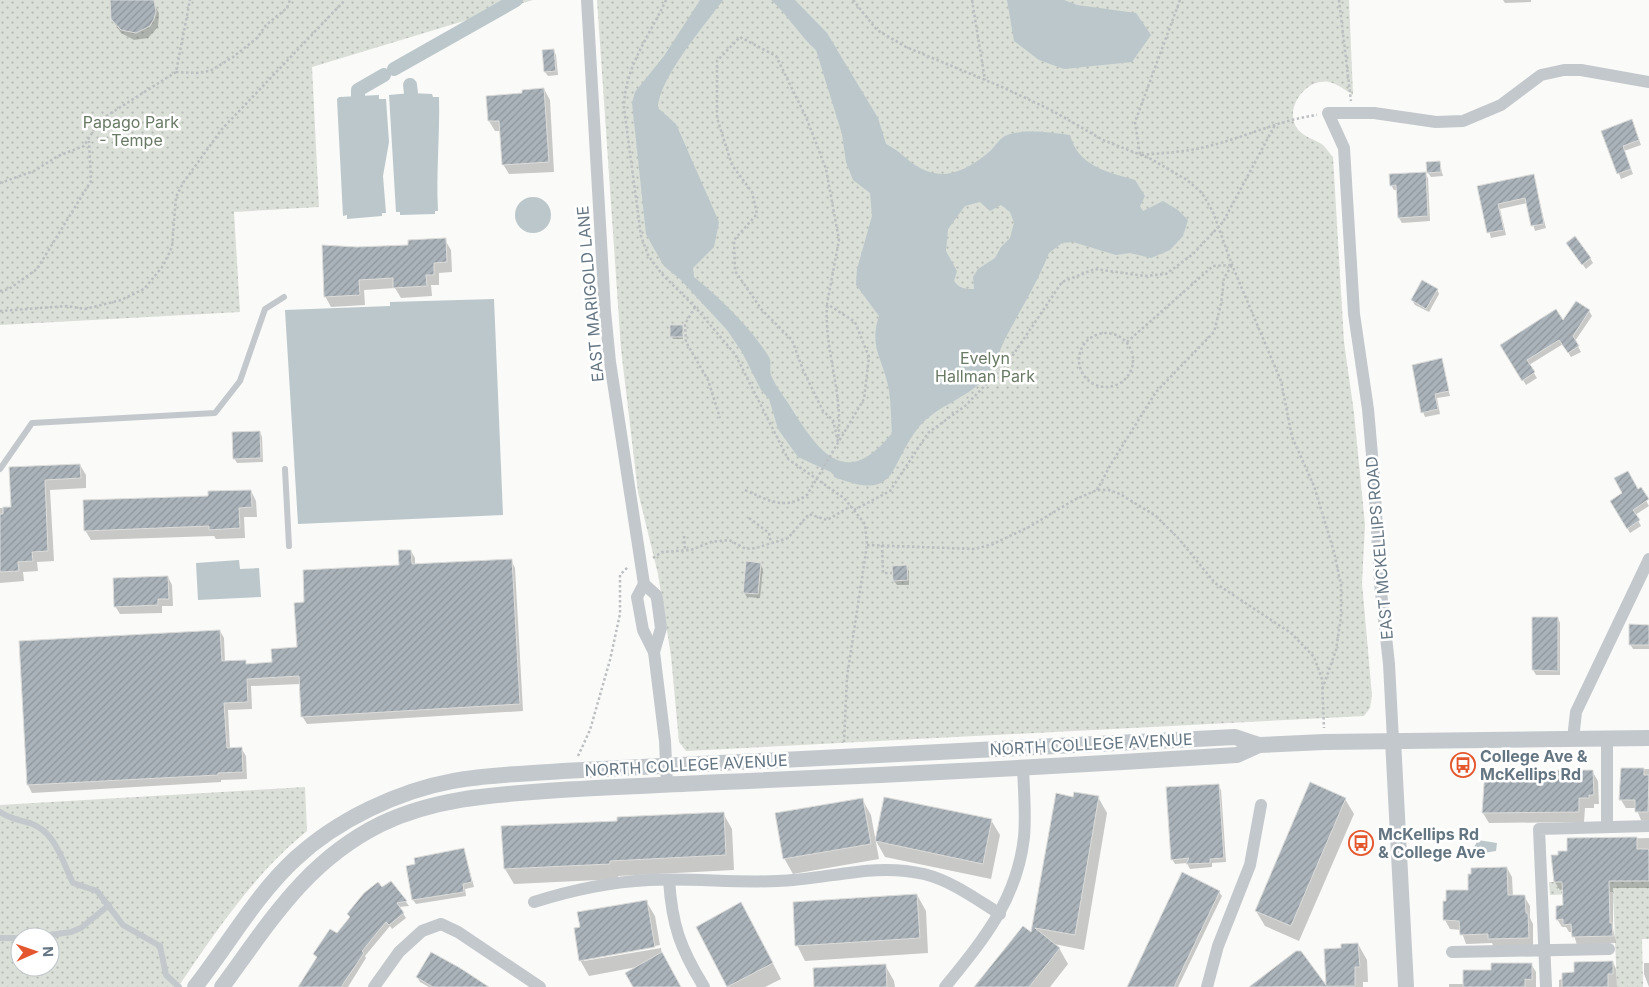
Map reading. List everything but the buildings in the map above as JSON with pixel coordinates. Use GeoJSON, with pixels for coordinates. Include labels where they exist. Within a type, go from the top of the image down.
{"type":"FeatureCollection","features":[{"type":"Feature","properties":{"kind":"street","name":"EAST MARIGOLD LANE"},"geometry":{"type":"LineString","coordinates":[[587,0],[605,311],[610,362],[644,584],[656,595],[657,600],[661,628],[654,652]]}},
{"type":"Feature","properties":{"kind":"street"},"geometry":{"type":"LineString","coordinates":[[1328,113],[1374,113],[1436,122],[1463,120],[1501,105],[1541,75],[1564,70],[1582,70],[1649,82]]}},
{"type":"Feature","properties":{"kind":"street","name":"EAST MCKELLIPS ROAD"},"geometry":{"type":"LineString","coordinates":[[1328,113],[1344,148],[1354,314],[1368,409],[1380,583],[1389,664],[1406,987]]}},
{"type":"Feature","properties":{"kind":"street"},"geometry":{"type":"LineString","coordinates":[[1573,739],[1576,712],[1649,559]]}},
{"type":"Feature","properties":{"kind":"street","name":"EAST MARIGOLD LANE"},"geometry":{"type":"LineString","coordinates":[[644,584],[637,597],[643,630],[654,652],[667,785]]}},
{"type":"Feature","properties":{"kind":"street","name":"NORTH COLLEGE AVENUE"},"geometry":{"type":"LineString","coordinates":[[195,987],[263,896],[295,859],[334,830],[374,807],[414,791],[454,780],[563,771],[1235,737],[1259,745],[1392,740],[1649,738]]}},
{"type":"Feature","properties":{"kind":"street"},"geometry":{"type":"LineString","coordinates":[[1607,738],[1607,826]]}},
{"type":"Feature","properties":{"kind":"street","name":"NORTH COLLEGE AVENUE"},"geometry":{"type":"LineString","coordinates":[[222,987],[282,906],[310,872],[343,846],[381,824],[419,808],[466,797],[564,790],[1237,756],[1259,745]]}},
{"type":"Feature","properties":{"kind":"street"},"geometry":{"type":"LineString","coordinates":[[945,987],[1000,914],[1015,879],[1023,844],[1025,813],[1023,768]]}},
{"type":"Feature","properties":{"kind":"street"},"geometry":{"type":"LineString","coordinates":[[1207,987],[1218,946],[1250,865],[1261,805]]}},
{"type":"Feature","properties":{"kind":"street"},"geometry":{"type":"LineString","coordinates":[[1546,987],[1539,829],[1649,826]]}},
{"type":"Feature","properties":{"kind":"street"},"geometry":{"type":"LineString","coordinates":[[534,902],[587,887],[624,882],[669,880],[779,882],[846,872],[897,869],[925,874],[954,886],[1000,914]]}},
{"type":"Feature","properties":{"kind":"street"},"geometry":{"type":"LineString","coordinates":[[669,880],[673,923],[680,945],[704,987]]}},
{"type":"Feature","properties":{"kind":"street"},"geometry":{"type":"LineString","coordinates":[[374,987],[405,947],[422,931],[441,924],[458,932],[540,987]]}},
{"type":"Feature","properties":{"kind":"street"},"geometry":{"type":"LineString","coordinates":[[1452,952],[1610,949]]}},
{"type":"Feature","properties":{"kind":"lane"},"geometry":{"type":"LineString","coordinates":[[0,469],[32,423],[215,413],[240,381],[265,309],[284,297]]}},
{"type":"Feature","properties":{"kind":"lane"},"geometry":{"type":"LineString","coordinates":[[285,469],[289,546]]}},
{"type":"Feature","properties":{"kind":"lane"},"geometry":{"type":"LineString","coordinates":[[0,812],[14,820],[31,824],[48,833],[58,849],[73,883],[97,891],[123,925],[160,946],[166,975],[179,987]]}},
{"type":"Feature","properties":{"kind":"lane"},"geometry":{"type":"LineString","coordinates":[[60,934],[81,928],[109,905]]}},
{"type":"Feature","properties":{"kind":"path"},"geometry":{"type":"LineString","coordinates":[[176,72],[190,0]]}},
{"type":"Feature","properties":{"kind":"path"},"geometry":{"type":"LineString","coordinates":[[0,183],[34,172],[58,156],[84,146],[100,120],[176,72],[210,71],[233,57],[257,38],[266,25],[287,8],[290,0]]}},
{"type":"Feature","properties":{"kind":"path"},"geometry":{"type":"LineString","coordinates":[[0,311],[22,311],[42,307],[85,309],[121,300],[144,289],[163,266],[172,247],[176,197],[183,183],[222,129],[345,0]]}},
{"type":"Feature","properties":{"kind":"path"},"geometry":{"type":"LineString","coordinates":[[666,0],[629,74],[624,89],[624,108],[641,236],[648,255],[661,273],[696,307],[735,354],[788,458],[844,498],[865,524],[867,545],[847,677],[844,758]]}},
{"type":"Feature","properties":{"kind":"path"},"geometry":{"type":"LineString","coordinates":[[853,0],[877,30],[906,47],[1051,110],[1103,140],[1140,155],[1187,180],[1202,193],[1214,212],[1232,265],[1281,381],[1292,437],[1314,486],[1334,552],[1341,585],[1341,617],[1336,650],[1322,690]]}},
{"type":"Feature","properties":{"kind":"path"},"geometry":{"type":"LineString","coordinates":[[972,0],[985,80]]}},
{"type":"Feature","properties":{"kind":"path"},"geometry":{"type":"LineString","coordinates":[[1140,155],[1135,122],[1180,0]]}},
{"type":"Feature","properties":{"kind":"path"},"geometry":{"type":"LineString","coordinates":[[1338,0],[1352,112]]}},
{"type":"Feature","properties":{"kind":"path"},"geometry":{"type":"LineString","coordinates":[[740,37],[776,56],[806,116],[826,169],[839,240],[827,304],[826,321],[830,356],[840,406],[838,442],[833,420],[823,411],[803,370],[792,340],[762,310],[734,271],[734,240],[757,214],[752,192],[732,165],[716,118],[716,61],[740,37]]}},
{"type":"Feature","properties":{"kind":"path"},"geometry":{"type":"LineString","coordinates":[[1140,155],[1172,153],[1210,146],[1292,118],[1328,113]]}},
{"type":"Feature","properties":{"kind":"path"},"geometry":{"type":"LineString","coordinates":[[854,510],[890,491],[928,433],[964,406],[1010,361],[1062,282],[1095,268],[1145,276],[1166,274],[1193,254],[1219,229],[1276,124]]}},
{"type":"Feature","properties":{"kind":"path"},"geometry":{"type":"LineString","coordinates":[[0,291],[9,288],[36,269],[91,181],[89,140]]}},
{"type":"Feature","properties":{"kind":"path"},"geometry":{"type":"LineString","coordinates":[[1127,342],[1213,266],[1232,265]]}},
{"type":"Feature","properties":{"kind":"path"},"geometry":{"type":"LineString","coordinates":[[1097,490],[1156,392],[1214,332],[1221,304],[1224,278],[1232,265]]}},
{"type":"Feature","properties":{"kind":"path"},"geometry":{"type":"LineString","coordinates":[[745,490],[775,504],[796,502],[808,495],[864,399],[869,357],[855,322],[827,304]]}},
{"type":"Feature","properties":{"kind":"path"},"geometry":{"type":"LineString","coordinates":[[696,307],[685,324],[686,342],[708,380],[720,418]]}},
{"type":"Feature","properties":{"kind":"path"},"geometry":{"type":"LineString","coordinates":[[1103,332],[1112,333],[1127,342],[1134,359],[1128,376],[1121,383],[1104,387],[1087,380],[1079,364],[1079,355],[1087,340],[1103,332]]}},
{"type":"Feature","properties":{"kind":"path"},"geometry":{"type":"LineString","coordinates":[[867,545],[975,549],[993,544],[1020,531],[1074,500],[1097,490],[1109,490],[1120,494],[1156,516],[1178,538],[1215,583],[1291,633],[1314,657],[1322,679],[1324,742]]}},
{"type":"Feature","properties":{"kind":"path"},"geometry":{"type":"LineString","coordinates":[[563,771],[578,755],[590,730],[610,660],[620,614],[620,575],[628,567],[654,558],[662,552],[685,551],[711,542],[729,540],[746,549],[771,543],[788,538],[808,514],[827,520],[851,506]]}},
{"type":"Feature","properties":{"kind":"path"},"geometry":{"type":"LineString","coordinates":[[748,518],[769,533],[771,543]]}},
{"type":"Feature","properties":{"kind":"path"},"geometry":{"type":"LineString","coordinates":[[684,536],[685,551]]}},
{"type":"Feature","properties":{"kind":"path"},"geometry":{"type":"LineString","coordinates":[[882,545],[883,574],[892,573]]}},
{"type":"Feature","properties":{"kind":"green space","name":"Papago Park - Tempe"},"geometry":{"type":"Polygon","coordinates":[[[0,0],[533,0],[312,67],[319,207],[234,212],[240,312],[0,325],[0,0]]]}},
{"type":"Feature","properties":{"kind":"green space","name":"Evelyn Hallman Park"},"geometry":{"type":"Polygon","coordinates":[[[597,0],[1349,0],[1353,95],[1329,82],[1314,84],[1302,93],[1297,100],[1293,114],[1294,122],[1299,131],[1323,145],[1333,157],[1344,342],[1354,413],[1365,525],[1362,583],[1372,696],[1370,708],[1364,716],[686,751],[679,742],[671,656],[658,574],[638,492],[621,349],[597,0]]]}},
{"type":"Feature","properties":{"kind":"green space"},"geometry":{"type":"Polygon","coordinates":[[[305,787],[307,831],[253,884],[222,924],[178,987],[0,987],[0,805],[305,787]]]}},
{"type":"Feature","properties":{"kind":"green space"},"geometry":{"type":"Polygon","coordinates":[[[1649,881],[1649,939],[1642,939],[1643,987],[1617,987],[1613,892],[1550,895],[1549,882],[1649,881]]]}},
{"type":"Feature","properties":{"kind":"shaded area"},"geometry":{"type":"Polygon","coordinates":[[[700,0],[723,0],[674,67],[660,96],[658,108],[676,124],[719,222],[714,247],[693,268],[694,277],[724,304],[762,346],[769,357],[770,373],[776,385],[815,442],[825,453],[837,460],[849,462],[862,459],[876,450],[892,433],[888,385],[875,336],[879,316],[856,285],[857,269],[872,216],[870,193],[853,180],[846,162],[842,134],[816,50],[771,0],[795,0],[827,33],[878,118],[886,144],[920,168],[941,174],[956,172],[977,161],[1003,137],[1021,132],[1070,135],[1074,146],[1087,161],[1114,174],[1135,180],[1145,196],[1140,206],[1143,211],[1163,201],[1178,210],[1188,220],[1183,236],[1170,250],[1151,258],[1130,253],[1116,255],[1073,242],[1062,243],[1049,253],[1004,341],[997,359],[983,381],[935,413],[918,428],[889,477],[881,483],[870,486],[855,484],[834,477],[833,473],[798,457],[778,429],[769,399],[761,390],[742,352],[727,330],[680,279],[664,266],[646,234],[632,103],[635,92],[664,56],[700,0]],[[980,202],[965,206],[948,229],[946,251],[957,271],[954,281],[963,288],[974,289],[973,277],[978,269],[995,258],[1001,247],[1010,238],[1014,223],[1010,212],[1001,205],[990,211],[980,202]]]}},
{"type":"Feature","properties":{"kind":"shaded area"},"geometry":{"type":"Polygon","coordinates":[[[1007,0],[1064,0],[1077,5],[1136,13],[1151,35],[1132,62],[1064,69],[1039,60],[1014,41],[1007,0]]]}},
{"type":"Feature","properties":{"kind":"shaded area"},"geometry":{"type":"Polygon","coordinates":[[[432,94],[433,97],[439,97],[438,211],[435,211],[435,214],[400,215],[400,212],[396,212],[389,95],[432,94]]]}},
{"type":"Feature","properties":{"kind":"shaded area"},"geometry":{"type":"Polygon","coordinates":[[[379,95],[379,99],[386,99],[389,142],[383,176],[386,213],[382,213],[382,216],[347,219],[347,215],[343,216],[337,99],[339,97],[379,95]]]}},
{"type":"Feature","properties":{"kind":"shaded area"},"geometry":{"type":"Polygon","coordinates":[[[533,197],[546,202],[551,215],[546,228],[533,233],[520,228],[515,215],[520,202],[533,197]]]}},
{"type":"Feature","properties":{"kind":"shaded area"},"geometry":{"type":"Polygon","coordinates":[[[494,299],[503,515],[298,524],[285,310],[390,306],[390,302],[494,299]]]}},
{"type":"Feature","properties":{"kind":"shaded area"},"geometry":{"type":"Polygon","coordinates":[[[239,560],[240,569],[259,568],[261,597],[198,600],[196,563],[239,560]]]}},
{"type":"Feature","properties":{"kind":"shaded area"},"geometry":{"type":"Polygon","coordinates":[[[1478,840],[1497,843],[1496,851],[1483,853],[1483,857],[1477,857],[1473,849],[1478,840]]]}},
{"type":"Feature","properties":{"kind":"waterway"},"geometry":{"type":"LineString","coordinates":[[394,69],[516,0]]}},
{"type":"Feature","properties":{"kind":"waterway"},"geometry":{"type":"LineString","coordinates":[[358,96],[358,90],[384,75]]}},
{"type":"Feature","properties":{"kind":"waterway"},"geometry":{"type":"LineString","coordinates":[[410,85],[411,93]]}},
{"type":"Feature","properties":{"kind":"place","name":"College Ave & McKellips Rd"},"geometry":{"type":"Point","coordinates":[1463,765]}},
{"type":"Feature","properties":{"kind":"place","name":"McKellips Rd & College Ave"},"geometry":{"type":"Point","coordinates":[1361,843]}}]}
